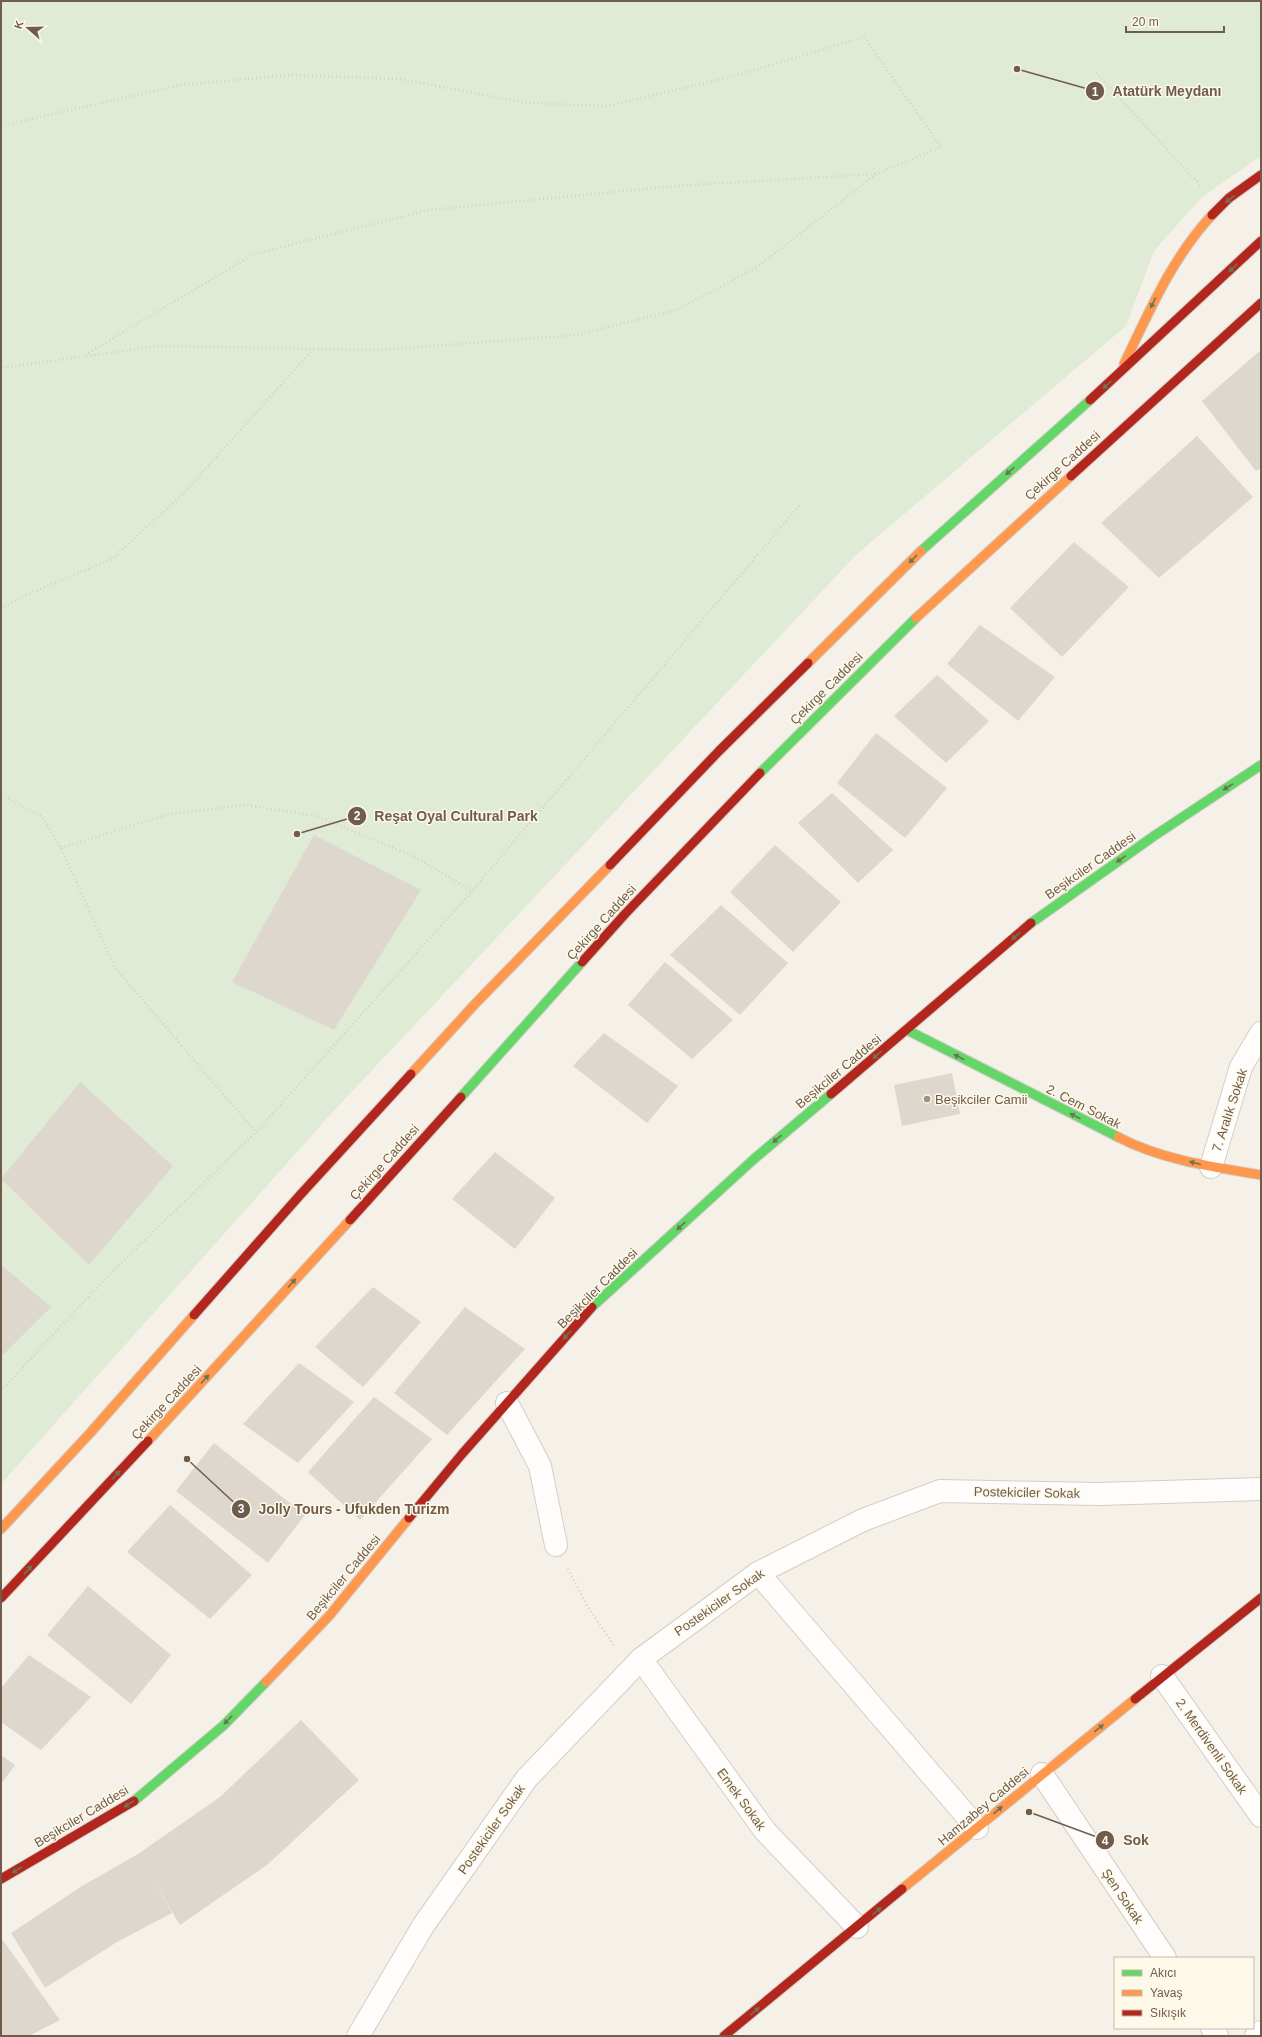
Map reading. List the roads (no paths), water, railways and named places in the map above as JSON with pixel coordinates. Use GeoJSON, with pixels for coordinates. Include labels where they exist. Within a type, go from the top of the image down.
{"type":"FeatureCollection","features":[{"type":"Feature","properties":{"kind":"main road"},"geometry":{"type":"LineString","coordinates":[[1118,375],[1160,289],[1185,247],[1220,206],[1261,175]]}},
{"type":"Feature","properties":{"kind":"main road"},"geometry":{"type":"LineString","coordinates":[[1,1528],[91,1432],[301,1194],[475,1004],[713,757],[928,544],[1118,375],[1261,241]]}},
{"type":"Feature","properties":{"kind":"main road","name":"Çekirge Caddesi"},"geometry":{"type":"LineString","coordinates":[[1,1598],[169,1418],[458,1101],[625,914],[784,748],[929,605],[1261,303]]}},
{"type":"Feature","properties":{"kind":"main road","name":"Beşikciler Caddesi"},"geometry":{"type":"LineString","coordinates":[[1,1879],[132,1802],[224,1725],[329,1616],[462,1454],[591,1308],[754,1159],[907,1030],[1036,918],[1154,836],[1261,765]]}},
{"type":"Feature","properties":{"kind":"main road","name":"2. Cem Sokak"},"geometry":{"type":"LineString","coordinates":[[907,1030],[1135,1146],[1211,1167],[1261,1175]]}},
{"type":"Feature","properties":{"kind":"main road","name":"Hamzabey Caddesi"},"geometry":{"type":"LineString","coordinates":[[724,2036],[1162,1676],[1261,1598]]}},
{"type":"Feature","properties":{"kind":"street","name":"7. Aralık Sokak"},"geometry":{"type":"LineString","coordinates":[[1211,1167],[1241,1067],[1261,1032]]}},
{"type":"Feature","properties":{"kind":"street"},"geometry":{"type":"LineString","coordinates":[[507,1403],[540,1466],[556,1545]]}},
{"type":"Feature","properties":{"kind":"street","name":"Postekiciler Sokak"},"geometry":{"type":"LineString","coordinates":[[358,2036],[423,1926],[527,1778],[635,1665],[758,1573],[863,1520],[940,1491],[1099,1494],[1261,1489]]}},
{"type":"Feature","properties":{"kind":"street"},"geometry":{"type":"LineString","coordinates":[[758,1573],[977,1828]]}},
{"type":"Feature","properties":{"kind":"street","name":"Emek Sokak"},"geometry":{"type":"LineString","coordinates":[[635,1665],[765,1830],[858,1927]]}},
{"type":"Feature","properties":{"kind":"street","name":"2. Merdivenli Sokak"},"geometry":{"type":"LineString","coordinates":[[1162,1676],[1261,1816]]}},
{"type":"Feature","properties":{"kind":"street","name":"Şen Sokak"},"geometry":{"type":"LineString","coordinates":[[1042,1774],[1164,1957]]}},
{"type":"Feature","properties":{"kind":"street"},"geometry":{"type":"LineString","coordinates":[[1256,2036],[1261,2032]]}},
{"type":"Feature","properties":{"kind":"place","name":"Atatürk Meydanı"},"geometry":{"type":"Point","coordinates":[1017,69]}},
{"type":"Feature","properties":{"kind":"place","name":"Reşat Oyal Cultural Park"},"geometry":{"type":"Point","coordinates":[297,834]}},
{"type":"Feature","properties":{"kind":"place","name":"Beşikciler Camii"},"geometry":{"type":"Point","coordinates":[927,1099]}},
{"type":"Feature","properties":{"kind":"place","name":"Jolly Tours - Ufukden Turizm"},"geometry":{"type":"Point","coordinates":[187,1459]}},
{"type":"Feature","properties":{"kind":"place","name":"Sok"},"geometry":{"type":"Point","coordinates":[1029,1812]}}]}
